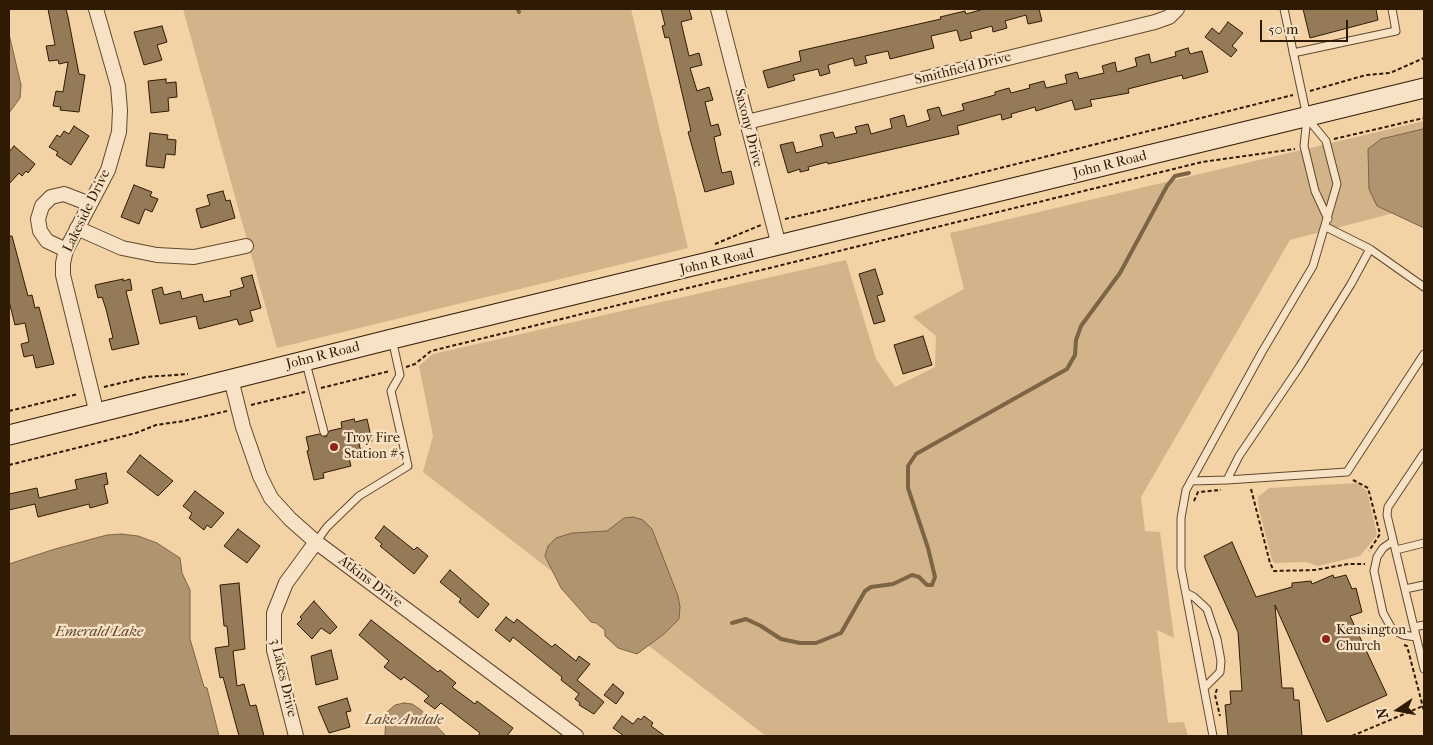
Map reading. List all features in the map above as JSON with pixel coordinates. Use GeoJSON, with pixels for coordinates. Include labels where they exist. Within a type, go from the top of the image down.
{"type":"FeatureCollection","features":[{"type":"Feature","properties":{"kind":"main road","name":"John R Road"},"geometry":{"type":"LineString","coordinates":[[9,435],[392,339],[1424,88]]}},
{"type":"Feature","properties":{"kind":"street","name":"Lakeside Drive"},"geometry":{"type":"LineString","coordinates":[[96,9],[118,86],[120,116],[117,142],[108,170],[66,250],[63,275],[97,414]]}},
{"type":"Feature","properties":{"kind":"street","name":"Saxony Drive"},"geometry":{"type":"LineString","coordinates":[[718,9],[779,246]]}},
{"type":"Feature","properties":{"kind":"street","name":"Smithfield Drive"},"geometry":{"type":"LineString","coordinates":[[747,122],[1155,22],[1176,10]]}},
{"type":"Feature","properties":{"kind":"street"},"geometry":{"type":"LineString","coordinates":[[66,250],[47,240],[40,231],[38,219],[42,206],[51,197],[64,194],[90,204]]}},
{"type":"Feature","properties":{"kind":"street"},"geometry":{"type":"LineString","coordinates":[[77,228],[122,248],[157,256],[194,257],[246,246]]}},
{"type":"Feature","properties":{"kind":"street","name":"Atkins Drive"},"geometry":{"type":"LineString","coordinates":[[231,379],[247,442],[260,476],[281,510],[316,542],[576,736]]}},
{"type":"Feature","properties":{"kind":"street","name":"3 Lakes Drive"},"geometry":{"type":"LineString","coordinates":[[296,736],[274,650],[273,620],[281,592],[316,542]]}},
{"type":"Feature","properties":{"kind":"lane"},"geometry":{"type":"LineString","coordinates":[[1284,9],[1306,117],[1304,146],[1315,191],[1327,223],[1370,249],[1424,287]]}},
{"type":"Feature","properties":{"kind":"lane"},"geometry":{"type":"LineString","coordinates":[[1293,54],[1396,31],[1392,9]]}},
{"type":"Feature","properties":{"kind":"lane"},"geometry":{"type":"LineString","coordinates":[[1213,736],[1181,560],[1181,518],[1186,490],[1262,352],[1313,266],[1327,223],[1338,184],[1326,141],[1306,117]]}},
{"type":"Feature","properties":{"kind":"lane"},"geometry":{"type":"LineString","coordinates":[[1227,480],[1239,456],[1346,292],[1370,249]]}},
{"type":"Feature","properties":{"kind":"lane"},"geometry":{"type":"LineString","coordinates":[[316,542],[327,527],[359,496],[408,466],[391,391],[400,375],[392,339]]}},
{"type":"Feature","properties":{"kind":"lane"},"geometry":{"type":"LineString","coordinates":[[1192,481],[1346,472],[1424,354]]}},
{"type":"Feature","properties":{"kind":"lane"},"geometry":{"type":"LineString","coordinates":[[305,361],[324,432]]}},
{"type":"Feature","properties":{"kind":"lane"},"geometry":{"type":"LineString","coordinates":[[1424,453],[1388,507],[1387,515],[1424,669]]}},
{"type":"Feature","properties":{"kind":"lane"},"geometry":{"type":"LineString","coordinates":[[1394,541],[1383,548],[1377,557],[1374,571],[1383,613],[1392,628],[1403,635],[1416,637]]}},
{"type":"Feature","properties":{"kind":"lane"},"geometry":{"type":"LineString","coordinates":[[1396,550],[1424,543]]}},
{"type":"Feature","properties":{"kind":"lane"},"geometry":{"type":"LineString","coordinates":[[1405,589],[1424,584]]}},
{"type":"Feature","properties":{"kind":"lane"},"geometry":{"type":"LineString","coordinates":[[1186,593],[1194,597],[1207,609],[1218,638],[1221,661],[1220,672],[1204,688]]}},
{"type":"Feature","properties":{"kind":"lane"},"geometry":{"type":"LineString","coordinates":[[1414,627],[1424,625]]}},
{"type":"Feature","properties":{"kind":"path"},"geometry":{"type":"LineString","coordinates":[[1312,90],[1366,75],[1390,72],[1424,58]]}},
{"type":"Feature","properties":{"kind":"path"},"geometry":{"type":"LineString","coordinates":[[782,220],[929,186],[1292,96]]}},
{"type":"Feature","properties":{"kind":"path"},"geometry":{"type":"LineString","coordinates":[[1336,139],[1424,118]]}},
{"type":"Feature","properties":{"kind":"path"},"geometry":{"type":"LineString","coordinates":[[408,366],[415,364],[432,352],[1135,178],[1202,162],[1297,149]]}},
{"type":"Feature","properties":{"kind":"path"},"geometry":{"type":"LineString","coordinates":[[249,405],[391,371]]}},
{"type":"Feature","properties":{"kind":"path"},"geometry":{"type":"LineString","coordinates":[[9,411],[82,393]]}},
{"type":"Feature","properties":{"kind":"path"},"geometry":{"type":"LineString","coordinates":[[9,465],[136,433],[156,425],[184,422],[228,411]]}},
{"type":"Feature","properties":{"kind":"path"},"geometry":{"type":"LineString","coordinates":[[1345,481],[1355,480],[1368,488],[1380,534],[1370,548],[1365,564],[1366,571]]}},
{"type":"Feature","properties":{"kind":"path"},"geometry":{"type":"LineString","coordinates":[[1251,488],[1270,563],[1274,571],[1315,570],[1348,564],[1365,564]]}},
{"type":"Feature","properties":{"kind":"path"},"geometry":{"type":"LineString","coordinates":[[1242,489],[1257,488]]}},
{"type":"Feature","properties":{"kind":"path"},"geometry":{"type":"LineString","coordinates":[[1198,492],[1224,490]]}},
{"type":"Feature","properties":{"kind":"path"},"geometry":{"type":"LineString","coordinates":[[1401,644],[1407,646],[1424,711]]}},
{"type":"Feature","properties":{"kind":"path"},"geometry":{"type":"LineString","coordinates":[[1352,736],[1423,706]]}},
{"type":"Feature","properties":{"kind":"shaded area"},"geometry":{"type":"Polygon","coordinates":[[[183,9],[631,9],[688,248],[277,348],[183,9]]]}},
{"type":"Feature","properties":{"kind":"shaded area"},"geometry":{"type":"Polygon","coordinates":[[[1424,121],[1424,205],[1290,240],[1141,497],[1145,531],[1160,532],[1174,638],[1157,630],[1168,723],[1184,722],[1188,736],[766,736],[423,472],[433,436],[419,366],[433,354],[846,260],[876,359],[895,387],[935,367],[936,336],[913,317],[964,289],[950,233],[1424,121]]]}},
{"type":"Feature","properties":{"kind":"shaded area"},"geometry":{"type":"Polygon","coordinates":[[[1357,483],[1367,491],[1377,535],[1360,556],[1318,566],[1306,562],[1275,563],[1272,560],[1259,510],[1258,497],[1269,488],[1357,483]]]}},
{"type":"Feature","properties":{"kind":"water"},"geometry":{"type":"Polygon","coordinates":[[[9,34],[21,85],[20,98],[9,113],[9,34]]]}},
{"type":"Feature","properties":{"kind":"water"},"geometry":{"type":"Polygon","coordinates":[[[1423,129],[1424,228],[1377,206],[1369,189],[1368,149],[1381,139],[1423,129]]]}},
{"type":"Feature","properties":{"kind":"water"},"geometry":{"type":"Polygon","coordinates":[[[633,517],[643,520],[652,529],[678,596],[680,607],[679,619],[664,634],[637,654],[618,648],[605,636],[605,630],[596,623],[591,622],[561,588],[545,556],[548,546],[556,538],[572,533],[607,531],[624,518],[633,517]]]}},
{"type":"Feature","properties":{"kind":"water","name":"Emerald Lake"},"geometry":{"type":"Polygon","coordinates":[[[107,535],[138,536],[157,543],[180,558],[182,573],[190,590],[190,639],[204,687],[207,688],[219,736],[9,736],[9,564],[107,535]]]}},
{"type":"Feature","properties":{"kind":"water","name":"Lake Andale"},"geometry":{"type":"Polygon","coordinates":[[[412,704],[421,710],[446,736],[385,736],[386,713],[395,705],[412,704]]]}},
{"type":"Feature","properties":{"kind":"building"},"geometry":{"type":"Polygon","coordinates":[[[48,9],[66,9],[79,74],[85,75],[79,112],[60,110],[61,107],[53,106],[56,91],[63,92],[68,62],[59,64],[58,60],[49,61],[46,46],[55,45],[48,9]]]}},
{"type":"Feature","properties":{"kind":"building"},"geometry":{"type":"Polygon","coordinates":[[[661,9],[689,9],[692,19],[681,22],[689,56],[699,53],[702,65],[690,68],[697,91],[709,87],[713,100],[705,102],[711,126],[718,124],[721,135],[714,137],[722,173],[731,171],[734,184],[705,192],[688,132],[691,131],[669,37],[665,38],[662,26],[665,25],[661,9]]]}},
{"type":"Feature","properties":{"kind":"building"},"geometry":{"type":"Polygon","coordinates":[[[984,9],[1039,9],[1042,21],[1028,24],[1026,15],[1005,21],[1007,28],[993,32],[992,26],[970,32],[972,38],[960,41],[957,30],[931,36],[934,48],[890,59],[888,51],[865,56],[867,63],[855,66],[853,58],[828,65],[830,73],[820,76],[818,69],[793,75],[795,80],[768,88],[763,71],[801,61],[799,51],[941,19],[940,17],[965,11],[966,14],[984,9]]]}},
{"type":"Feature","properties":{"kind":"building"},"geometry":{"type":"Polygon","coordinates":[[[1303,9],[1376,9],[1378,20],[1310,38],[1303,9]]]}},
{"type":"Feature","properties":{"kind":"building"},"geometry":{"type":"Polygon","coordinates":[[[1228,22],[1243,33],[1232,46],[1237,50],[1231,57],[1205,37],[1212,28],[1219,34],[1228,22]]]}},
{"type":"Feature","properties":{"kind":"building"},"geometry":{"type":"Polygon","coordinates":[[[162,26],[167,42],[157,45],[162,60],[144,65],[134,32],[162,26]]]}},
{"type":"Feature","properties":{"kind":"building"},"geometry":{"type":"Polygon","coordinates":[[[1188,48],[1190,54],[1202,51],[1208,72],[1183,79],[1182,75],[1128,89],[1129,93],[1090,100],[1092,106],[1075,110],[1072,100],[1036,111],[1035,107],[1011,114],[1012,117],[1002,120],[1001,114],[957,126],[959,134],[828,164],[827,162],[808,167],[809,170],[800,172],[800,169],[788,173],[780,145],[793,142],[796,153],[823,146],[820,135],[833,132],[835,138],[857,133],[855,127],[868,124],[871,134],[892,128],[890,119],[904,115],[907,127],[930,120],[927,110],[939,107],[942,116],[964,110],[962,104],[995,95],[995,92],[1009,88],[1011,93],[1030,88],[1029,85],[1044,81],[1046,88],[1067,83],[1065,75],[1077,72],[1079,79],[1104,73],[1102,66],[1115,62],[1117,72],[1137,66],[1135,58],[1149,54],[1151,63],[1176,56],[1175,52],[1188,48]]]}},
{"type":"Feature","properties":{"kind":"building"},"geometry":{"type":"Polygon","coordinates":[[[166,79],[166,83],[176,82],[177,97],[168,98],[169,111],[151,113],[148,81],[166,79]]]}},
{"type":"Feature","properties":{"kind":"building"},"geometry":{"type":"Polygon","coordinates":[[[74,126],[89,136],[71,165],[56,155],[58,152],[49,147],[57,135],[60,137],[64,131],[69,134],[74,126]]]}},
{"type":"Feature","properties":{"kind":"building"},"geometry":{"type":"Polygon","coordinates":[[[150,133],[168,135],[167,139],[176,140],[175,155],[166,154],[164,168],[146,166],[150,133]]]}},
{"type":"Feature","properties":{"kind":"building"},"geometry":{"type":"Polygon","coordinates":[[[14,146],[35,164],[28,173],[26,171],[22,176],[19,173],[9,184],[9,152],[14,146]]]}},
{"type":"Feature","properties":{"kind":"building"},"geometry":{"type":"Polygon","coordinates":[[[134,185],[152,192],[150,196],[158,199],[152,212],[145,209],[139,224],[121,217],[134,185]]]}},
{"type":"Feature","properties":{"kind":"building"},"geometry":{"type":"Polygon","coordinates":[[[223,191],[226,201],[230,200],[235,218],[201,228],[196,209],[210,205],[207,195],[223,191]]]}},
{"type":"Feature","properties":{"kind":"building"},"geometry":{"type":"Polygon","coordinates":[[[9,236],[12,236],[28,296],[32,295],[35,308],[39,307],[54,364],[36,368],[33,355],[24,357],[21,344],[29,342],[25,323],[15,325],[9,301],[9,236]]]}},
{"type":"Feature","properties":{"kind":"building"},"geometry":{"type":"Polygon","coordinates":[[[875,269],[883,294],[877,296],[885,321],[874,324],[859,274],[875,269]]]}},
{"type":"Feature","properties":{"kind":"building"},"geometry":{"type":"Polygon","coordinates":[[[252,275],[261,308],[250,311],[253,321],[239,325],[237,319],[199,329],[196,316],[160,324],[152,290],[162,287],[164,295],[180,291],[182,299],[202,294],[204,302],[231,296],[230,291],[244,287],[241,278],[252,275]]]}},
{"type":"Feature","properties":{"kind":"building"},"geometry":{"type":"Polygon","coordinates":[[[123,279],[123,281],[130,279],[132,290],[126,291],[139,344],[112,350],[109,339],[113,338],[106,309],[102,297],[98,298],[95,285],[123,279]]]}},
{"type":"Feature","properties":{"kind":"building"},"geometry":{"type":"Polygon","coordinates":[[[923,336],[932,365],[903,374],[894,345],[923,336]]]}},
{"type":"Feature","properties":{"kind":"building","name":"Troy Fire Station #5"},"geometry":{"type":"Polygon","coordinates":[[[354,419],[355,422],[367,419],[372,441],[359,444],[362,455],[349,458],[351,466],[323,473],[324,478],[314,480],[307,451],[309,450],[306,437],[319,434],[326,437],[329,431],[342,428],[341,422],[354,419]]]}},
{"type":"Feature","properties":{"kind":"building"},"geometry":{"type":"Polygon","coordinates":[[[140,455],[173,481],[158,496],[127,472],[140,455]]]}},
{"type":"Feature","properties":{"kind":"building"},"geometry":{"type":"Polygon","coordinates":[[[106,473],[108,484],[104,485],[108,503],[90,508],[89,504],[38,517],[35,504],[9,510],[9,494],[37,488],[39,498],[77,489],[75,480],[106,473]]]}},
{"type":"Feature","properties":{"kind":"building"},"geometry":{"type":"Polygon","coordinates":[[[195,491],[224,513],[211,528],[207,525],[204,530],[189,518],[192,513],[183,506],[195,491]]]}},
{"type":"Feature","properties":{"kind":"building"},"geometry":{"type":"Polygon","coordinates":[[[384,526],[414,550],[417,547],[428,556],[414,574],[380,546],[382,544],[375,538],[384,526]]]}},
{"type":"Feature","properties":{"kind":"building"},"geometry":{"type":"Polygon","coordinates":[[[238,529],[260,546],[247,563],[224,546],[238,529]]]}},
{"type":"Feature","properties":{"kind":"building","name":"Kensington Church"},"geometry":{"type":"Polygon","coordinates":[[[1232,542],[1256,597],[1292,587],[1292,583],[1311,581],[1312,584],[1333,575],[1334,578],[1346,575],[1352,589],[1356,588],[1362,612],[1350,616],[1387,695],[1327,722],[1275,605],[1282,688],[1293,688],[1294,700],[1299,700],[1302,736],[1228,736],[1225,705],[1231,704],[1230,691],[1242,691],[1238,632],[1204,556],[1232,542]]]}},
{"type":"Feature","properties":{"kind":"building"},"geometry":{"type":"Polygon","coordinates":[[[450,570],[489,604],[478,618],[459,602],[461,599],[440,582],[450,570]]]}},
{"type":"Feature","properties":{"kind":"building"},"geometry":{"type":"Polygon","coordinates":[[[239,583],[245,649],[233,651],[237,686],[244,684],[250,706],[256,705],[264,736],[239,736],[223,677],[220,678],[215,648],[229,646],[227,626],[224,626],[220,585],[239,583]]]}},
{"type":"Feature","properties":{"kind":"building"},"geometry":{"type":"Polygon","coordinates":[[[314,601],[337,627],[330,634],[321,628],[312,639],[297,624],[302,619],[300,617],[314,601]]]}},
{"type":"Feature","properties":{"kind":"building"},"geometry":{"type":"Polygon","coordinates":[[[506,617],[514,623],[517,619],[552,647],[555,644],[576,661],[579,656],[590,664],[577,680],[604,702],[594,714],[579,705],[580,703],[575,699],[579,694],[561,680],[562,677],[513,637],[510,642],[495,630],[506,617]]]}},
{"type":"Feature","properties":{"kind":"building"},"geometry":{"type":"Polygon","coordinates":[[[371,620],[438,672],[440,670],[456,683],[452,687],[475,704],[477,701],[513,728],[507,736],[478,736],[480,733],[441,703],[435,709],[424,701],[429,696],[404,677],[401,680],[384,667],[389,661],[359,635],[371,620]]]}},
{"type":"Feature","properties":{"kind":"building"},"geometry":{"type":"Polygon","coordinates":[[[331,650],[338,679],[316,685],[311,656],[331,650]]]}},
{"type":"Feature","properties":{"kind":"building"},"geometry":{"type":"Polygon","coordinates":[[[613,684],[624,693],[616,704],[604,695],[613,684]]]}},
{"type":"Feature","properties":{"kind":"building"},"geometry":{"type":"Polygon","coordinates":[[[347,698],[351,711],[346,712],[350,727],[329,733],[318,707],[347,698]]]}},
{"type":"Feature","properties":{"kind":"building"},"geometry":{"type":"Polygon","coordinates":[[[622,716],[633,724],[638,718],[641,720],[644,716],[653,723],[651,726],[665,736],[624,736],[613,728],[622,716]]]}},
{"type":"Feature","properties":{"kind":"waterway"},"geometry":{"type":"LineString","coordinates":[[732,623],[746,619],[781,639],[800,643],[816,643],[841,633],[865,591],[871,587],[893,584],[912,575],[919,577],[927,585],[932,585],[935,577],[928,548],[908,488],[908,466],[916,454],[1067,369],[1075,355],[1076,340],[1081,326],[1120,273],[1167,186],[1175,176],[1189,173]]}},
{"type":"Feature","properties":{"kind":"place","name":"Troy Fire Station #5"},"geometry":{"type":"Point","coordinates":[334,447]}},
{"type":"Feature","properties":{"kind":"place","name":"Kensington Church"},"geometry":{"type":"Point","coordinates":[1326,639]}}]}
